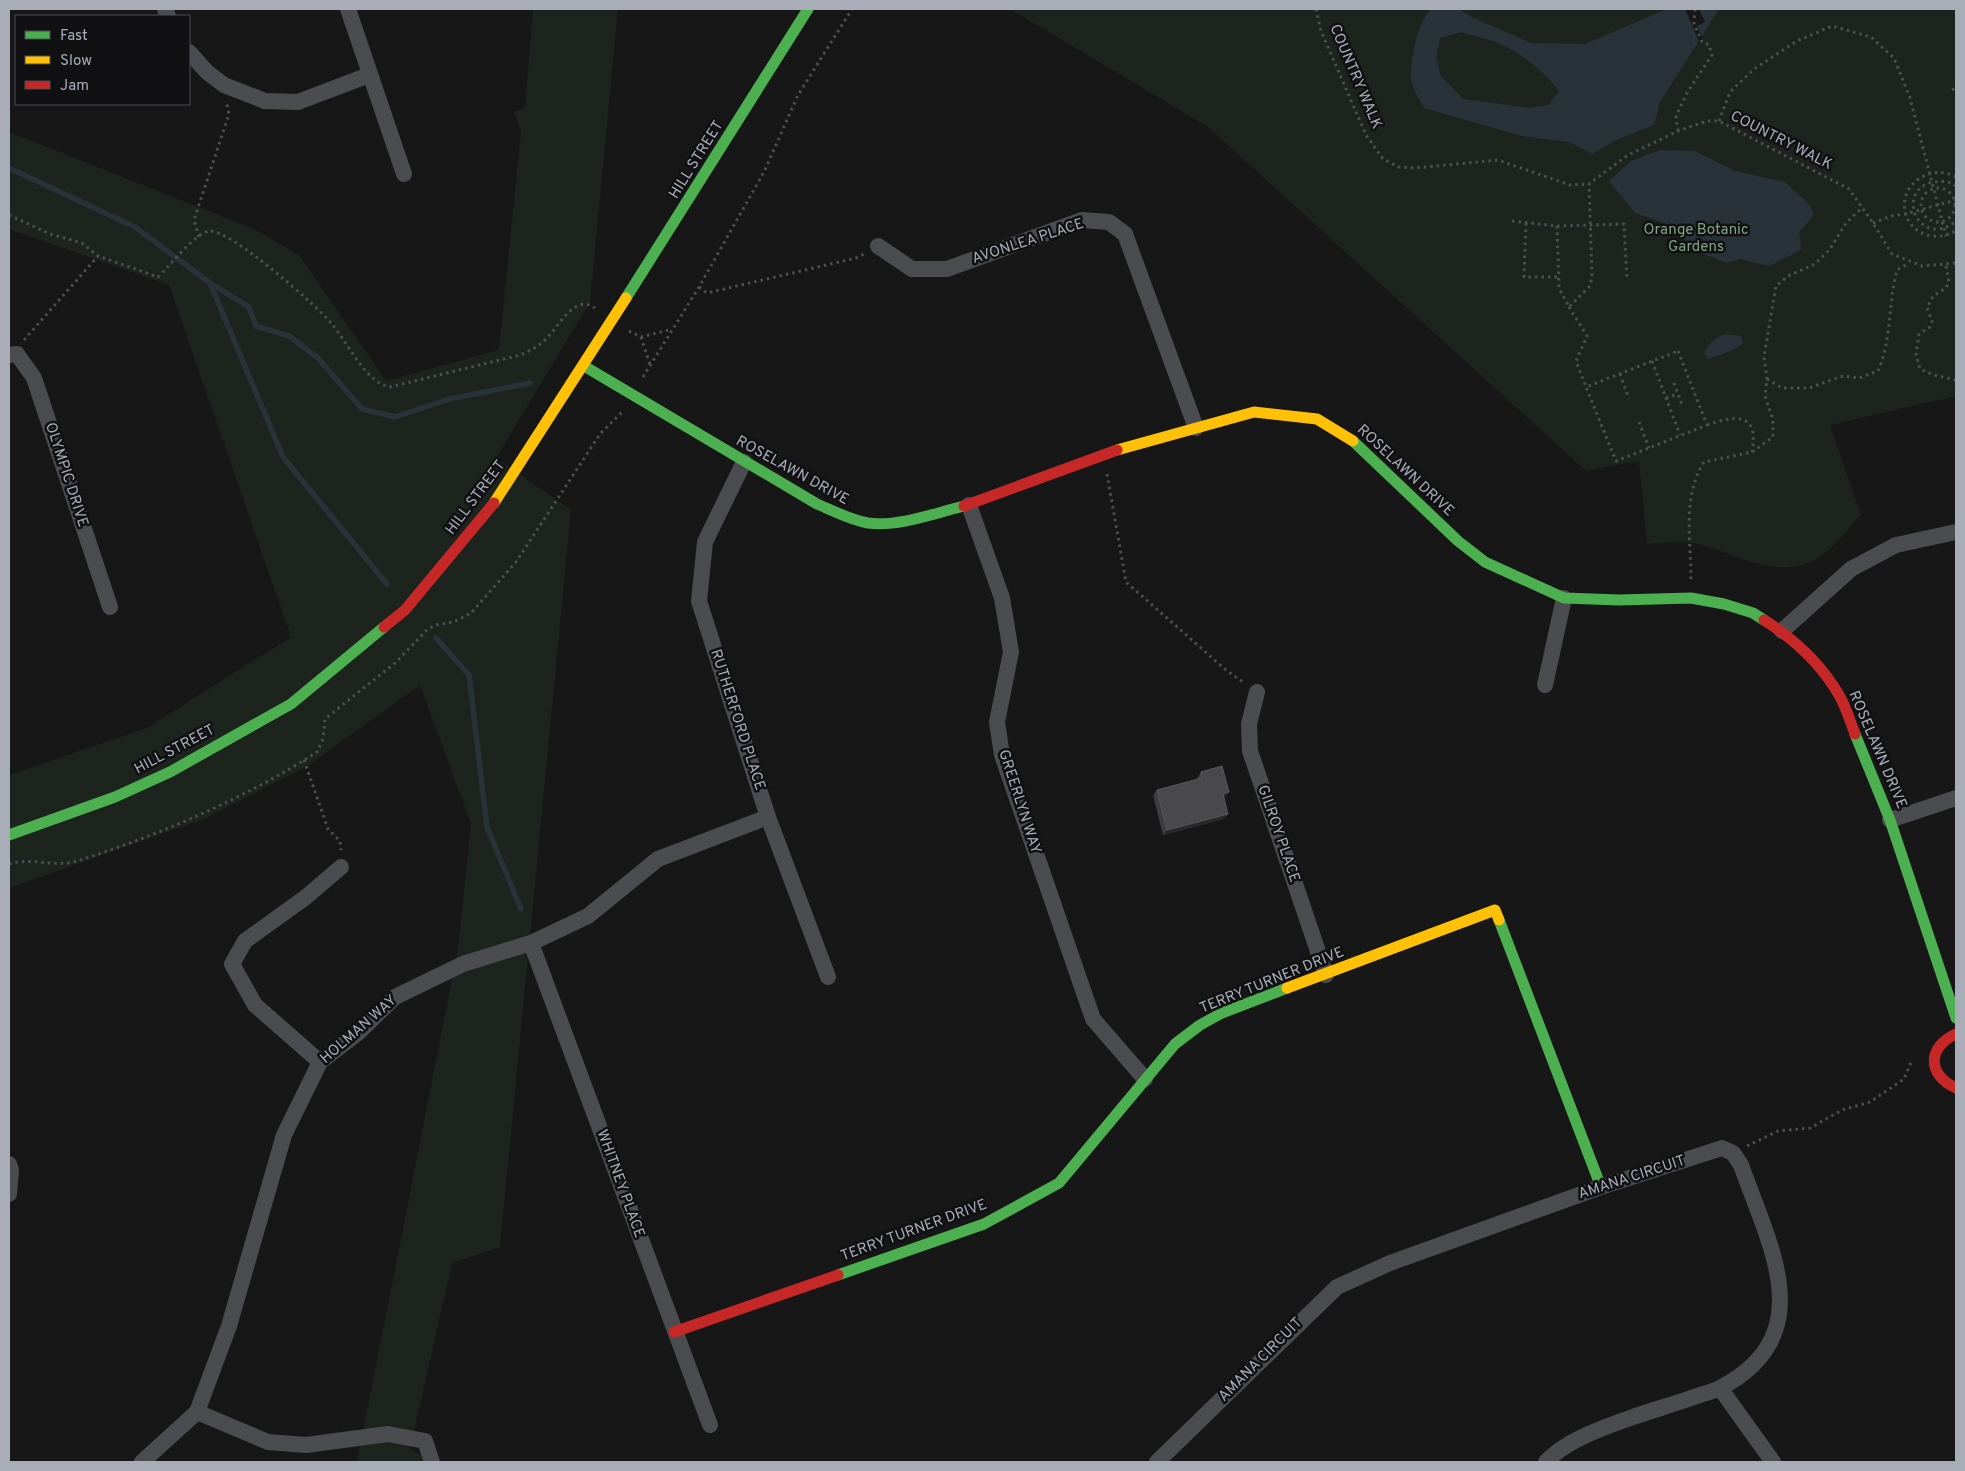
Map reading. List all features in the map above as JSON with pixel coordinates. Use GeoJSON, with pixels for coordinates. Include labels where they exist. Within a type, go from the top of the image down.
{"type":"FeatureCollection","features":[{"type":"Feature","properties":{"kind":"street"},"geometry":{"type":"LineString","coordinates":[[348,9],[404,174]]}},
{"type":"Feature","properties":{"kind":"street","name":"HILL STREET"},"geometry":{"type":"LineString","coordinates":[[9,835],[131,790],[170,772],[291,704],[405,610],[501,496],[788,44],[808,9]]}},
{"type":"Feature","properties":{"kind":"street"},"geometry":{"type":"LineString","coordinates":[[190,53],[207,72],[224,85],[265,101],[298,102],[369,74]]}},
{"type":"Feature","properties":{"kind":"street","name":"AVONLEA PLACE"},"geometry":{"type":"LineString","coordinates":[[878,246],[912,269],[947,269],[1082,220],[1109,222],[1125,234],[1196,428]]}},
{"type":"Feature","properties":{"kind":"street","name":"OLYMPIC DRIVE"},"geometry":{"type":"LineString","coordinates":[[13,355],[34,378],[110,607]]}},
{"type":"Feature","properties":{"kind":"street","name":"ROSELAWN DRIVE"},"geometry":{"type":"LineString","coordinates":[[584,366],[817,504],[846,517],[870,523],[901,521],[969,505],[1104,454],[1254,412],[1317,419],[1351,439],[1458,541],[1485,562],[1564,598],[1619,600],[1691,598],[1724,604],[1753,613],[1782,631],[1816,662],[1840,696],[1890,820],[1956,1018]]}},
{"type":"Feature","properties":{"kind":"street","name":"RUTHERFORD PLACE"},"geometry":{"type":"LineString","coordinates":[[744,462],[705,542],[699,601],[768,817],[828,977]]}},
{"type":"Feature","properties":{"kind":"street","name":"GREERLYN WAY"},"geometry":{"type":"LineString","coordinates":[[969,505],[1002,598],[1011,652],[997,722],[1002,755],[1093,1018],[1145,1079]]}},
{"type":"Feature","properties":{"kind":"street"},"geometry":{"type":"LineString","coordinates":[[1782,631],[1851,569],[1896,545],[1956,532]]}},
{"type":"Feature","properties":{"kind":"street"},"geometry":{"type":"LineString","coordinates":[[1545,685],[1564,598]]}},
{"type":"Feature","properties":{"kind":"street","name":"GILROY PLACE"},"geometry":{"type":"LineString","coordinates":[[1257,692],[1249,724],[1250,751],[1326,974]]}},
{"type":"Feature","properties":{"kind":"street"},"geometry":{"type":"LineString","coordinates":[[1890,820],[1956,798]]}},
{"type":"Feature","properties":{"kind":"street","name":"HOLMAN WAY"},"geometry":{"type":"LineString","coordinates":[[142,1462],[197,1412],[229,1326],[284,1135],[320,1062],[358,1033],[395,997],[463,964],[530,943],[588,916],[658,859],[768,817]]}},
{"type":"Feature","properties":{"kind":"street"},"geometry":{"type":"LineString","coordinates":[[320,1062],[255,1005],[232,964],[245,941],[306,897],[341,867]]}},
{"type":"Feature","properties":{"kind":"street","name":"TERRY TURNER DRIVE"},"geometry":{"type":"LineString","coordinates":[[674,1332],[984,1224],[1059,1183],[1174,1044],[1200,1025],[1222,1013],[1495,910],[1601,1187]]}},
{"type":"Feature","properties":{"kind":"street","name":"WHITNEY PLACE"},"geometry":{"type":"LineString","coordinates":[[530,943],[710,1425]]}},
{"type":"Feature","properties":{"kind":"street"},"geometry":{"type":"LineString","coordinates":[[1956,1034],[1943,1040],[1937,1048],[1934,1059],[1936,1070],[1941,1079],[1956,1088]]}},
{"type":"Feature","properties":{"kind":"street","name":"AMANA CIRCUIT"},"geometry":{"type":"LineString","coordinates":[[1157,1462],[1337,1286],[1390,1262],[1601,1187],[1722,1148],[1734,1154]]}},
{"type":"Feature","properties":{"kind":"street"},"geometry":{"type":"LineString","coordinates":[[1546,1462],[1572,1443],[1599,1430],[1720,1388],[1752,1366],[1776,1334],[1781,1304],[1779,1276],[1741,1164],[1734,1154]]}},
{"type":"Feature","properties":{"kind":"street"},"geometry":{"type":"LineString","coordinates":[[9,1164],[11,1170],[9,1194]]}},
{"type":"Feature","properties":{"kind":"street"},"geometry":{"type":"LineString","coordinates":[[1720,1388],[1773,1462]]}},
{"type":"Feature","properties":{"kind":"street"},"geometry":{"type":"LineString","coordinates":[[197,1412],[268,1442],[306,1445],[388,1434],[425,1441],[432,1462]]}},
{"type":"Feature","properties":{"kind":"path"},"geometry":{"type":"LineString","coordinates":[[632,396],[699,287],[764,172],[798,96],[852,9]]}},
{"type":"Feature","properties":{"kind":"path","name":"COUNTRY WALK"},"geometry":{"type":"LineString","coordinates":[[1316,9],[1321,31],[1366,135],[1384,159],[1399,167],[1415,168],[1498,160],[1570,185],[1589,184],[1628,155],[1678,131],[1707,121],[1719,121],[1849,189],[1892,254],[1922,266],[1946,266],[1956,263]]}},
{"type":"Feature","properties":{"kind":"path"},"geometry":{"type":"LineString","coordinates":[[1678,131],[1676,116],[1688,91],[1712,55],[1709,45],[1702,42],[1694,24],[1695,9]]}},
{"type":"Feature","properties":{"kind":"path"},"geometry":{"type":"LineString","coordinates":[[1719,121],[1730,92],[1754,69],[1797,41],[1832,26],[1870,37],[1894,58],[1910,98],[1946,236]]}},
{"type":"Feature","properties":{"kind":"path"},"geometry":{"type":"LineString","coordinates":[[199,237],[194,220],[229,114],[224,85]]}},
{"type":"Feature","properties":{"kind":"path"},"geometry":{"type":"LineString","coordinates":[[1956,176],[1947,172],[1930,174],[1910,187],[1904,205],[1905,214],[1914,229],[1922,234],[1931,237],[1946,236],[1956,231]]}},
{"type":"Feature","properties":{"kind":"path"},"geometry":{"type":"LineString","coordinates":[[1956,186],[1947,182],[1932,182],[1917,190],[1914,212],[1917,219],[1927,228],[1944,228],[1956,221]]}},
{"type":"Feature","properties":{"kind":"path"},"geometry":{"type":"LineString","coordinates":[[1569,307],[1590,286],[1592,276],[1589,184]]}},
{"type":"Feature","properties":{"kind":"path"},"geometry":{"type":"LineString","coordinates":[[1934,190],[1947,190],[1956,200],[1952,215],[1942,220],[1932,221],[1923,215],[1921,210],[1922,200],[1934,190]]}},
{"type":"Feature","properties":{"kind":"path"},"geometry":{"type":"LineString","coordinates":[[1873,223],[1891,216],[1914,212],[1956,200]]}},
{"type":"Feature","properties":{"kind":"path"},"geometry":{"type":"LineString","coordinates":[[1691,598],[1690,496],[1695,475],[1704,462],[1752,452],[1773,437],[1773,420],[1765,396],[1767,379],[1764,357],[1776,286],[1788,276],[1815,264],[1830,249],[1846,223],[1863,208]]}},
{"type":"Feature","properties":{"kind":"path"},"geometry":{"type":"LineString","coordinates":[[9,215],[50,234],[82,243],[98,256],[158,277],[199,237],[208,231],[216,232],[242,247],[280,276],[322,314],[372,377],[384,386],[402,385],[520,355],[540,345],[575,306],[590,305],[612,321],[641,337],[650,364]]}},
{"type":"Feature","properties":{"kind":"path"},"geometry":{"type":"LineString","coordinates":[[1512,222],[1557,226],[1624,224],[1627,280]]}},
{"type":"Feature","properties":{"kind":"path"},"geometry":{"type":"LineString","coordinates":[[1526,223],[1524,277],[1559,277]]}},
{"type":"Feature","properties":{"kind":"path"},"geometry":{"type":"LineString","coordinates":[[1557,226],[1559,288],[1587,336],[1576,362],[1616,461],[1729,417],[1742,418],[1750,425],[1754,437],[1752,452]]}},
{"type":"Feature","properties":{"kind":"path"},"geometry":{"type":"LineString","coordinates":[[699,287],[707,293],[717,291],[856,258],[878,246]]}},
{"type":"Feature","properties":{"kind":"path"},"geometry":{"type":"LineString","coordinates":[[13,355],[98,256]]}},
{"type":"Feature","properties":{"kind":"path"},"geometry":{"type":"LineString","coordinates":[[1767,379],[1782,388],[1809,388],[1843,376],[1859,378],[1878,371],[1885,356],[1892,289],[1897,270],[1910,262]]}},
{"type":"Feature","properties":{"kind":"path"},"geometry":{"type":"LineString","coordinates":[[1946,266],[1949,282],[1946,288],[1933,296],[1927,308],[1932,321],[1930,327],[1919,334],[1916,355],[1920,369],[1934,375],[1956,380]]}},
{"type":"Feature","properties":{"kind":"path"},"geometry":{"type":"LineString","coordinates":[[641,337],[672,329]]}},
{"type":"Feature","properties":{"kind":"path"},"geometry":{"type":"LineString","coordinates":[[1586,387],[1678,351],[1707,425]]}},
{"type":"Feature","properties":{"kind":"path"},"geometry":{"type":"LineString","coordinates":[[1652,361],[1680,435]]}},
{"type":"Feature","properties":{"kind":"path"},"geometry":{"type":"LineString","coordinates":[[1620,374],[1629,399]]}},
{"type":"Feature","properties":{"kind":"path"},"geometry":{"type":"LineString","coordinates":[[1674,383],[1682,405]]}},
{"type":"Feature","properties":{"kind":"path"},"geometry":{"type":"LineString","coordinates":[[1666,398],[1678,394]]}},
{"type":"Feature","properties":{"kind":"path"},"geometry":{"type":"LineString","coordinates":[[1639,422],[1649,448]]}},
{"type":"Feature","properties":{"kind":"path"},"geometry":{"type":"LineString","coordinates":[[1104,454],[1126,582],[1226,670],[1257,692]]}},
{"type":"Feature","properties":{"kind":"path"},"geometry":{"type":"LineString","coordinates":[[304,760],[328,829],[340,841],[341,867]]}},
{"type":"Feature","properties":{"kind":"path"},"geometry":{"type":"LineString","coordinates":[[1734,1154],[1778,1131],[1810,1128],[1842,1110],[1870,1102],[1904,1079],[1915,1054]]}},
{"type":"Feature","properties":{"kind":"green space"},"geometry":{"type":"Polygon","coordinates":[[[533,9],[618,9],[590,302],[496,458],[571,510],[500,1247],[452,1263],[410,1449],[421,1455],[423,1462],[357,1462],[458,949],[471,824],[420,685],[306,767],[204,819],[9,888],[9,775],[147,728],[291,637],[169,285],[9,229],[9,132],[254,229],[299,255],[386,381],[499,350],[521,132],[514,112],[525,108],[533,9]]]}},
{"type":"Feature","properties":{"kind":"green space","name":"Orange Botanic Gardens"},"geometry":{"type":"Polygon","coordinates":[[[1010,9],[1956,9],[1956,396],[1830,425],[1861,515],[1818,558],[1803,565],[1771,566],[1688,542],[1647,544],[1639,461],[1586,471],[1208,127],[1010,9]]]}},
{"type":"Feature","properties":{"kind":"shaded area"},"geometry":{"type":"Polygon","coordinates":[[[1432,9],[1459,9],[1471,17],[1531,43],[1585,44],[1667,9],[1719,9],[1660,102],[1654,125],[1618,139],[1592,154],[1569,142],[1522,136],[1424,108],[1412,83],[1411,66],[1418,32],[1427,14],[1432,9]],[[1461,32],[1440,38],[1436,57],[1441,76],[1463,99],[1529,108],[1548,105],[1559,91],[1539,70],[1515,52],[1493,41],[1461,32]]]}},
{"type":"Feature","properties":{"kind":"shaded area"},"geometry":{"type":"Polygon","coordinates":[[[1660,150],[1695,151],[1735,171],[1785,182],[1810,205],[1814,215],[1799,232],[1801,250],[1769,266],[1741,259],[1727,263],[1693,250],[1675,227],[1635,213],[1609,181],[1631,161],[1660,150]]]}},
{"type":"Feature","properties":{"kind":"shaded area"},"geometry":{"type":"Polygon","coordinates":[[[1725,334],[1741,336],[1743,343],[1731,351],[1708,359],[1704,354],[1709,345],[1715,339],[1725,334]]]}},
{"type":"Feature","properties":{"kind":"pier"},"geometry":{"type":"Polygon","coordinates":[[[1685,9],[1699,9],[1705,22],[1697,26],[1703,39],[1700,44],[1685,9]]]}},
{"type":"Feature","properties":{"kind":"building"},"geometry":{"type":"Polygon","coordinates":[[[1222,766],[1229,792],[1223,794],[1228,814],[1167,830],[1157,790],[1202,778],[1201,772],[1222,766]]]}},
{"type":"Feature","properties":{"kind":"waterway"},"geometry":{"type":"LineString","coordinates":[[9,168],[135,227],[210,283],[283,457],[387,584]]}},
{"type":"Feature","properties":{"kind":"waterway"},"geometry":{"type":"LineString","coordinates":[[210,283],[249,307],[256,326],[289,336],[318,358],[362,409],[395,417],[449,399],[530,383]]}},
{"type":"Feature","properties":{"kind":"waterway"},"geometry":{"type":"LineString","coordinates":[[436,638],[469,675],[487,827],[521,909]]}},
{"type":"Feature","properties":{"kind":"traffic: fast"},"geometry":{"type":"LineString","coordinates":[[626,298],[808,9]]}},
{"type":"Feature","properties":{"kind":"traffic: fast"},"geometry":{"type":"LineString","coordinates":[[584,366],[817,504],[848,518],[868,523],[892,523],[917,519],[964,506]]}},
{"type":"Feature","properties":{"kind":"traffic: fast"},"geometry":{"type":"LineString","coordinates":[[1353,441],[1458,541],[1485,562],[1564,598],[1619,600],[1691,598],[1724,604],[1753,613],[1764,620]]}},
{"type":"Feature","properties":{"kind":"traffic: fast"},"geometry":{"type":"LineString","coordinates":[[9,835],[115,797],[170,772],[291,704],[384,627]]}},
{"type":"Feature","properties":{"kind":"traffic: fast"},"geometry":{"type":"LineString","coordinates":[[1855,734],[1890,820],[1956,1018]]}},
{"type":"Feature","properties":{"kind":"traffic: fast"},"geometry":{"type":"LineString","coordinates":[[1499,920],[1601,1187]]}},
{"type":"Feature","properties":{"kind":"traffic: fast"},"geometry":{"type":"LineString","coordinates":[[838,1275],[984,1224],[1059,1183],[1175,1044],[1200,1025],[1222,1013],[1287,988]]}},
{"type":"Feature","properties":{"kind":"traffic: slow"},"geometry":{"type":"LineString","coordinates":[[494,503],[626,298]]}},
{"type":"Feature","properties":{"kind":"traffic: slow"},"geometry":{"type":"LineString","coordinates":[[1117,450],[1254,412],[1317,419],[1353,441]]}},
{"type":"Feature","properties":{"kind":"traffic: slow"},"geometry":{"type":"LineString","coordinates":[[1287,988],[1495,910],[1499,920]]}},
{"type":"Feature","properties":{"kind":"traffic: jam"},"geometry":{"type":"LineString","coordinates":[[964,506],[1117,450]]}},
{"type":"Feature","properties":{"kind":"traffic: jam"},"geometry":{"type":"LineString","coordinates":[[384,627],[405,610],[494,503]]}},
{"type":"Feature","properties":{"kind":"traffic: jam"},"geometry":{"type":"LineString","coordinates":[[1764,620],[1786,635],[1824,673],[1846,709],[1855,734]]}},
{"type":"Feature","properties":{"kind":"traffic: jam"},"geometry":{"type":"LineString","coordinates":[[1956,1034],[1940,1046],[1934,1061],[1940,1076],[1956,1088]]}},
{"type":"Feature","properties":{"kind":"traffic: jam"},"geometry":{"type":"LineString","coordinates":[[674,1332],[838,1275]]}}]}
